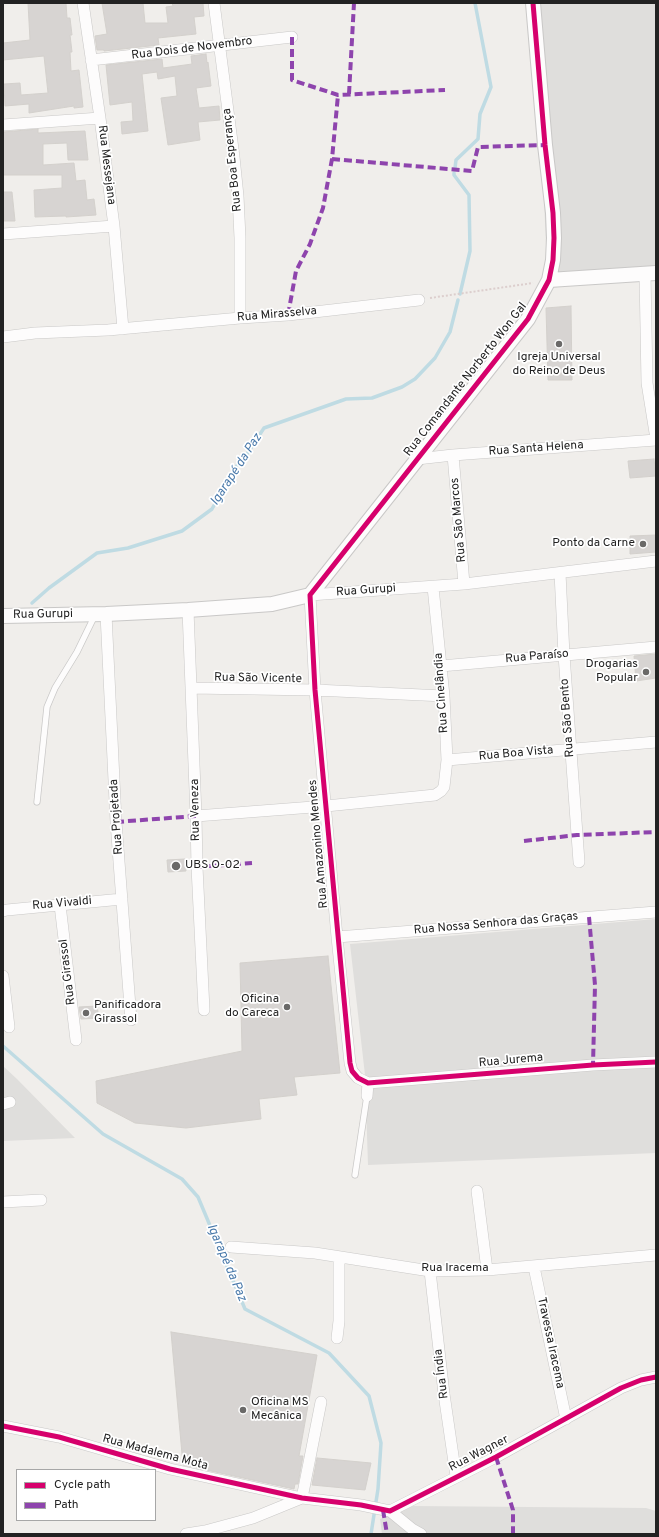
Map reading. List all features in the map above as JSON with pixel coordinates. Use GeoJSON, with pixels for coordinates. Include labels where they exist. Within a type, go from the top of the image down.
{"type":"FeatureCollection","features":[{"type":"Feature","properties":{"kind":"street","name":"Rua Messejana"},"geometry":{"type":"LineString","coordinates":[[83,3],[114,226],[123,329]]}},
{"type":"Feature","properties":{"kind":"street","name":"Rua Boa Esperança"},"geometry":{"type":"LineString","coordinates":[[214,3],[238,196],[240,238],[240,318]]}},
{"type":"Feature","properties":{"kind":"street","name":"Rua Comandante Norberto Won Gal"},"geometry":{"type":"LineString","coordinates":[[310,595],[416,459],[528,320],[549,280],[554,245],[553,213],[545,145],[534,3]]}},
{"type":"Feature","properties":{"kind":"street","name":"Rua Dois de Novembro"},"geometry":{"type":"LineString","coordinates":[[91,60],[292,37]]}},
{"type":"Feature","properties":{"kind":"street"},"geometry":{"type":"LineString","coordinates":[[3,125],[100,118]]}},
{"type":"Feature","properties":{"kind":"street"},"geometry":{"type":"LineString","coordinates":[[3,234],[114,226]]}},
{"type":"Feature","properties":{"kind":"street"},"geometry":{"type":"LineString","coordinates":[[549,280],[650,274],[647,383],[656,440]]}},
{"type":"Feature","properties":{"kind":"street","name":"Rua Mirasselva"},"geometry":{"type":"LineString","coordinates":[[3,337],[42,333],[123,329],[288,315],[419,300]]}},
{"type":"Feature","properties":{"kind":"street","name":"Rua Santa Helena"},"geometry":{"type":"LineString","coordinates":[[416,459],[656,440]]}},
{"type":"Feature","properties":{"kind":"street","name":"Rua São Marcos"},"geometry":{"type":"LineString","coordinates":[[453,455],[464,584]]}},
{"type":"Feature","properties":{"kind":"street","name":"Rua Gurupi"},"geometry":{"type":"LineString","coordinates":[[3,616],[100,614],[272,604],[310,595],[464,584],[656,561]]}},
{"type":"Feature","properties":{"kind":"street","name":"Rua São Bento"},"geometry":{"type":"LineString","coordinates":[[560,573],[570,749],[579,862]]}},
{"type":"Feature","properties":{"kind":"street","name":"Rua Cinelândia"},"geometry":{"type":"LineString","coordinates":[[326,806],[435,795],[442,791],[444,787],[447,760],[444,696],[433,587]]}},
{"type":"Feature","properties":{"kind":"street","name":"Rua Amazonino Mendes"},"geometry":{"type":"LineString","coordinates":[[310,595],[315,690],[350,1063],[352,1071],[358,1078],[368,1083]]}},
{"type":"Feature","properties":{"kind":"street","name":"Rua Veneza"},"geometry":{"type":"LineString","coordinates":[[188,610],[192,688],[197,867],[204,1010]]}},
{"type":"Feature","properties":{"kind":"street","name":"Rua Projetada"},"geometry":{"type":"LineString","coordinates":[[100,614],[132,1020]]}},
{"type":"Feature","properties":{"kind":"street","name":"Rua Paraíso"},"geometry":{"type":"LineString","coordinates":[[441,666],[656,646]]}},
{"type":"Feature","properties":{"kind":"street","name":"Rua São Vicente"},"geometry":{"type":"LineString","coordinates":[[192,688],[315,690],[444,696]]}},
{"type":"Feature","properties":{"kind":"street","name":"Rua Boa Vista"},"geometry":{"type":"LineString","coordinates":[[447,760],[656,742]]}},
{"type":"Feature","properties":{"kind":"street"},"geometry":{"type":"LineString","coordinates":[[196,816],[326,806]]}},
{"type":"Feature","properties":{"kind":"street","name":"Rua Vivaldi"},"geometry":{"type":"LineString","coordinates":[[3,911],[60,904],[122,899]]}},
{"type":"Feature","properties":{"kind":"street","name":"Rua Girassol"},"geometry":{"type":"LineString","coordinates":[[60,904],[76,1040]]}},
{"type":"Feature","properties":{"kind":"street","name":"Rua Nossa Senhora das Graças"},"geometry":{"type":"LineString","coordinates":[[337,937],[656,912]]}},
{"type":"Feature","properties":{"kind":"street"},"geometry":{"type":"LineString","coordinates":[[3,976],[10,1027]]}},
{"type":"Feature","properties":{"kind":"street","name":"Rua Jurema"},"geometry":{"type":"LineString","coordinates":[[368,1083],[592,1065],[656,1062]]}},
{"type":"Feature","properties":{"kind":"street"},"geometry":{"type":"LineString","coordinates":[[366,1096],[368,1083]]}},
{"type":"Feature","properties":{"kind":"street"},"geometry":{"type":"LineString","coordinates":[[477,1190],[487,1270]]}},
{"type":"Feature","properties":{"kind":"street"},"geometry":{"type":"LineString","coordinates":[[3,1202],[41,1200]]}},
{"type":"Feature","properties":{"kind":"street","name":"Rua Iracema"},"geometry":{"type":"LineString","coordinates":[[230,1247],[315,1252],[430,1271],[487,1270],[656,1256]]}},
{"type":"Feature","properties":{"kind":"street"},"geometry":{"type":"LineString","coordinates":[[337,1338],[339,1321],[339,1257]]}},
{"type":"Feature","properties":{"kind":"street","name":"Travessa Iracema"},"geometry":{"type":"LineString","coordinates":[[534,1266],[566,1419]]}},
{"type":"Feature","properties":{"kind":"street","name":"Rua Índia"},"geometry":{"type":"LineString","coordinates":[[430,1271],[444,1394],[456,1476]]}},
{"type":"Feature","properties":{"kind":"street","name":"Rua Wagner"},"geometry":{"type":"LineString","coordinates":[[387,1510],[566,1419],[620,1388],[641,1380],[656,1377]]}},
{"type":"Feature","properties":{"kind":"street"},"geometry":{"type":"LineString","coordinates":[[302,1498],[321,1402]]}},
{"type":"Feature","properties":{"kind":"street","name":"Rua Madalema Mota"},"geometry":{"type":"LineString","coordinates":[[3,1426],[59,1437],[170,1469],[302,1498]]}},
{"type":"Feature","properties":{"kind":"street"},"geometry":{"type":"LineString","coordinates":[[186,1534],[205,1531],[253,1518],[302,1498],[361,1505],[387,1510],[421,1534]]}},
{"type":"Feature","properties":{"kind":"lane"},"geometry":{"type":"LineString","coordinates":[[37,802],[47,706],[55,688],[100,614]]}},
{"type":"Feature","properties":{"kind":"lane"},"geometry":{"type":"LineString","coordinates":[[355,1175],[366,1096]]}},
{"type":"Feature","properties":{"kind":"path"},"geometry":{"type":"LineString","coordinates":[[419,300],[549,280]]}},
{"type":"Feature","properties":{"kind":"shaded area"},"geometry":{"type":"Polygon","coordinates":[[[535,3],[656,3],[656,277],[548,288],[535,3]]]}},
{"type":"Feature","properties":{"kind":"shaded area"},"geometry":{"type":"Polygon","coordinates":[[[656,919],[656,1153],[368,1165],[365,1075],[350,944],[656,919]]]}},
{"type":"Feature","properties":{"kind":"shaded area"},"geometry":{"type":"Polygon","coordinates":[[[3,1066],[17,1079],[75,1138],[3,1141],[3,1066]]]}},
{"type":"Feature","properties":{"kind":"shaded area"},"geometry":{"type":"Polygon","coordinates":[[[413,1506],[646,1508],[656,1511],[656,1534],[382,1534],[380,1519],[413,1506]]]}},
{"type":"Feature","properties":{"kind":"building"},"geometry":{"type":"Polygon","coordinates":[[[28,3],[66,3],[67,18],[70,18],[72,35],[70,35],[72,52],[70,52],[71,71],[79,70],[83,107],[74,108],[74,106],[29,113],[29,104],[5,106],[4,84],[20,83],[21,95],[48,93],[44,56],[3,60],[3,43],[30,40],[28,3]]]}},
{"type":"Feature","properties":{"kind":"building"},"geometry":{"type":"Polygon","coordinates":[[[102,3],[143,3],[145,23],[168,23],[166,7],[173,6],[172,3],[203,3],[204,16],[194,17],[196,34],[158,38],[159,45],[104,51],[97,50],[95,36],[107,34],[102,3]]]}},
{"type":"Feature","properties":{"kind":"building"},"geometry":{"type":"Polygon","coordinates":[[[206,54],[211,86],[196,88],[199,108],[219,106],[220,120],[198,122],[200,140],[168,145],[161,98],[177,96],[175,76],[158,79],[157,72],[142,74],[148,131],[122,134],[121,122],[133,121],[132,102],[110,105],[106,65],[162,59],[163,68],[192,64],[191,56],[206,54]]]}},
{"type":"Feature","properties":{"kind":"building"},"geometry":{"type":"Polygon","coordinates":[[[38,129],[38,133],[85,131],[88,160],[68,160],[67,143],[43,144],[43,165],[74,163],[76,181],[85,180],[87,200],[94,199],[96,215],[35,217],[34,190],[62,188],[62,175],[3,175],[3,132],[38,129]]]}},
{"type":"Feature","properties":{"kind":"building"},"geometry":{"type":"Polygon","coordinates":[[[3,192],[12,192],[15,221],[4,221],[3,192]]]}},
{"type":"Feature","properties":{"kind":"building","name":"Igreja Universal do Reino de Deus"},"geometry":{"type":"Polygon","coordinates":[[[571,306],[572,380],[548,380],[546,308],[571,306]]]}},
{"type":"Feature","properties":{"kind":"building"},"geometry":{"type":"Polygon","coordinates":[[[654,459],[656,476],[630,478],[628,461],[654,459]]]}},
{"type":"Feature","properties":{"kind":"building","name":"Ponto da Carne"},"geometry":{"type":"Polygon","coordinates":[[[656,535],[656,552],[630,554],[630,536],[656,535]]]}},
{"type":"Feature","properties":{"kind":"building"},"geometry":{"type":"Polygon","coordinates":[[[656,654],[656,678],[636,681],[634,656],[656,654]]]}},
{"type":"Feature","properties":{"kind":"building","name":"UBS O-02"},"geometry":{"type":"Polygon","coordinates":[[[185,859],[186,871],[168,872],[167,860],[185,859]]]}},
{"type":"Feature","properties":{"kind":"building","name":"Oficina do Careca"},"geometry":{"type":"Polygon","coordinates":[[[328,956],[340,1073],[294,1077],[297,1095],[259,1099],[261,1119],[186,1128],[135,1123],[97,1103],[96,1081],[242,1051],[240,963],[328,956]]]}},
{"type":"Feature","properties":{"kind":"building","name":"Panificadora Girassol"},"geometry":{"type":"Polygon","coordinates":[[[97,1006],[99,1018],[81,1019],[79,1007],[97,1006]]]}},
{"type":"Feature","properties":{"kind":"building","name":"Oficina MS Mecânica"},"geometry":{"type":"Polygon","coordinates":[[[171,1332],[317,1355],[299,1456],[303,1456],[298,1484],[295,1484],[294,1489],[183,1465],[171,1332]]]}},
{"type":"Feature","properties":{"kind":"building"},"geometry":{"type":"Polygon","coordinates":[[[317,1458],[371,1463],[365,1490],[312,1485],[317,1458]]]}},
{"type":"Feature","properties":{"kind":"waterway","name":"Igarapé da Paz"},"geometry":{"type":"LineString","coordinates":[[455,168],[456,160],[478,139],[480,114],[491,87],[475,3]]}},
{"type":"Feature","properties":{"kind":"waterway","name":"Igarapé da Paz"},"geometry":{"type":"LineString","coordinates":[[454,173],[469,195],[470,251],[460,294]]}},
{"type":"Feature","properties":{"kind":"waterway","name":"Igarapé da Paz"},"geometry":{"type":"LineString","coordinates":[[32,603],[49,588],[97,553],[128,548],[182,531],[212,509],[235,468],[247,454],[264,428],[346,399],[372,398],[402,387],[415,379],[435,358],[450,332],[458,300]]}},
{"type":"Feature","properties":{"kind":"waterway","name":"Igarapé da Paz"},"geometry":{"type":"LineString","coordinates":[[3,1046],[103,1134],[182,1179],[198,1197],[245,1309],[329,1353],[369,1396],[381,1443],[378,1489],[371,1534]]}},
{"type":"Feature","properties":{"kind":"marked path"},"geometry":{"type":"LineString","coordinates":[[349,94],[354,3]]}},
{"type":"Feature","properties":{"kind":"marked path"},"geometry":{"type":"LineString","coordinates":[[292,37],[292,80],[338,95],[445,90]]}},
{"type":"Feature","properties":{"kind":"marked path"},"geometry":{"type":"LineString","coordinates":[[288,315],[296,271],[310,244],[323,208],[332,159],[338,95]]}},
{"type":"Feature","properties":{"kind":"marked path"},"geometry":{"type":"LineString","coordinates":[[332,159],[472,171],[478,147],[545,145]]}},
{"type":"Feature","properties":{"kind":"marked path"},"geometry":{"type":"LineString","coordinates":[[116,822],[196,816]]}},
{"type":"Feature","properties":{"kind":"marked path"},"geometry":{"type":"LineString","coordinates":[[524,841],[577,835],[656,832]]}},
{"type":"Feature","properties":{"kind":"marked path"},"geometry":{"type":"LineString","coordinates":[[197,867],[252,863]]}},
{"type":"Feature","properties":{"kind":"marked path"},"geometry":{"type":"LineString","coordinates":[[589,917],[595,985],[593,1065]]}},
{"type":"Feature","properties":{"kind":"marked path"},"geometry":{"type":"LineString","coordinates":[[496,1457],[513,1510],[513,1534]]}},
{"type":"Feature","properties":{"kind":"marked path"},"geometry":{"type":"LineString","coordinates":[[383,1510],[387,1534]]}},
{"type":"Feature","properties":{"kind":"cycle path"},"geometry":{"type":"LineString","coordinates":[[533,3],[545,145],[553,213],[553,260],[549,280],[528,319],[310,595],[315,690],[350,1063],[352,1071],[358,1078],[368,1083],[593,1065],[656,1062]]}},
{"type":"Feature","properties":{"kind":"cycle path"},"geometry":{"type":"LineString","coordinates":[[3,1426],[59,1437],[170,1469],[302,1498],[361,1505],[390,1511],[496,1457],[621,1388],[641,1380],[656,1377]]}},
{"type":"Feature","properties":{"kind":"place","name":"Igreja Universal do Reino de Deus"},"geometry":{"type":"Point","coordinates":[559,344]}},
{"type":"Feature","properties":{"kind":"place","name":"Ponto da Carne"},"geometry":{"type":"Point","coordinates":[643,544]}},
{"type":"Feature","properties":{"kind":"place","name":"Drogarias Popular"},"geometry":{"type":"Point","coordinates":[646,672]}},
{"type":"Feature","properties":{"kind":"place","name":"UBS O-02"},"geometry":{"type":"Point","coordinates":[176,866]}},
{"type":"Feature","properties":{"kind":"place","name":"Oficina do Careca"},"geometry":{"type":"Point","coordinates":[287,1007]}},
{"type":"Feature","properties":{"kind":"place","name":"Panificadora Girassol"},"geometry":{"type":"Point","coordinates":[86,1013]}},
{"type":"Feature","properties":{"kind":"place","name":"Oficina MS Mecânica"},"geometry":{"type":"Point","coordinates":[243,1410]}}]}
